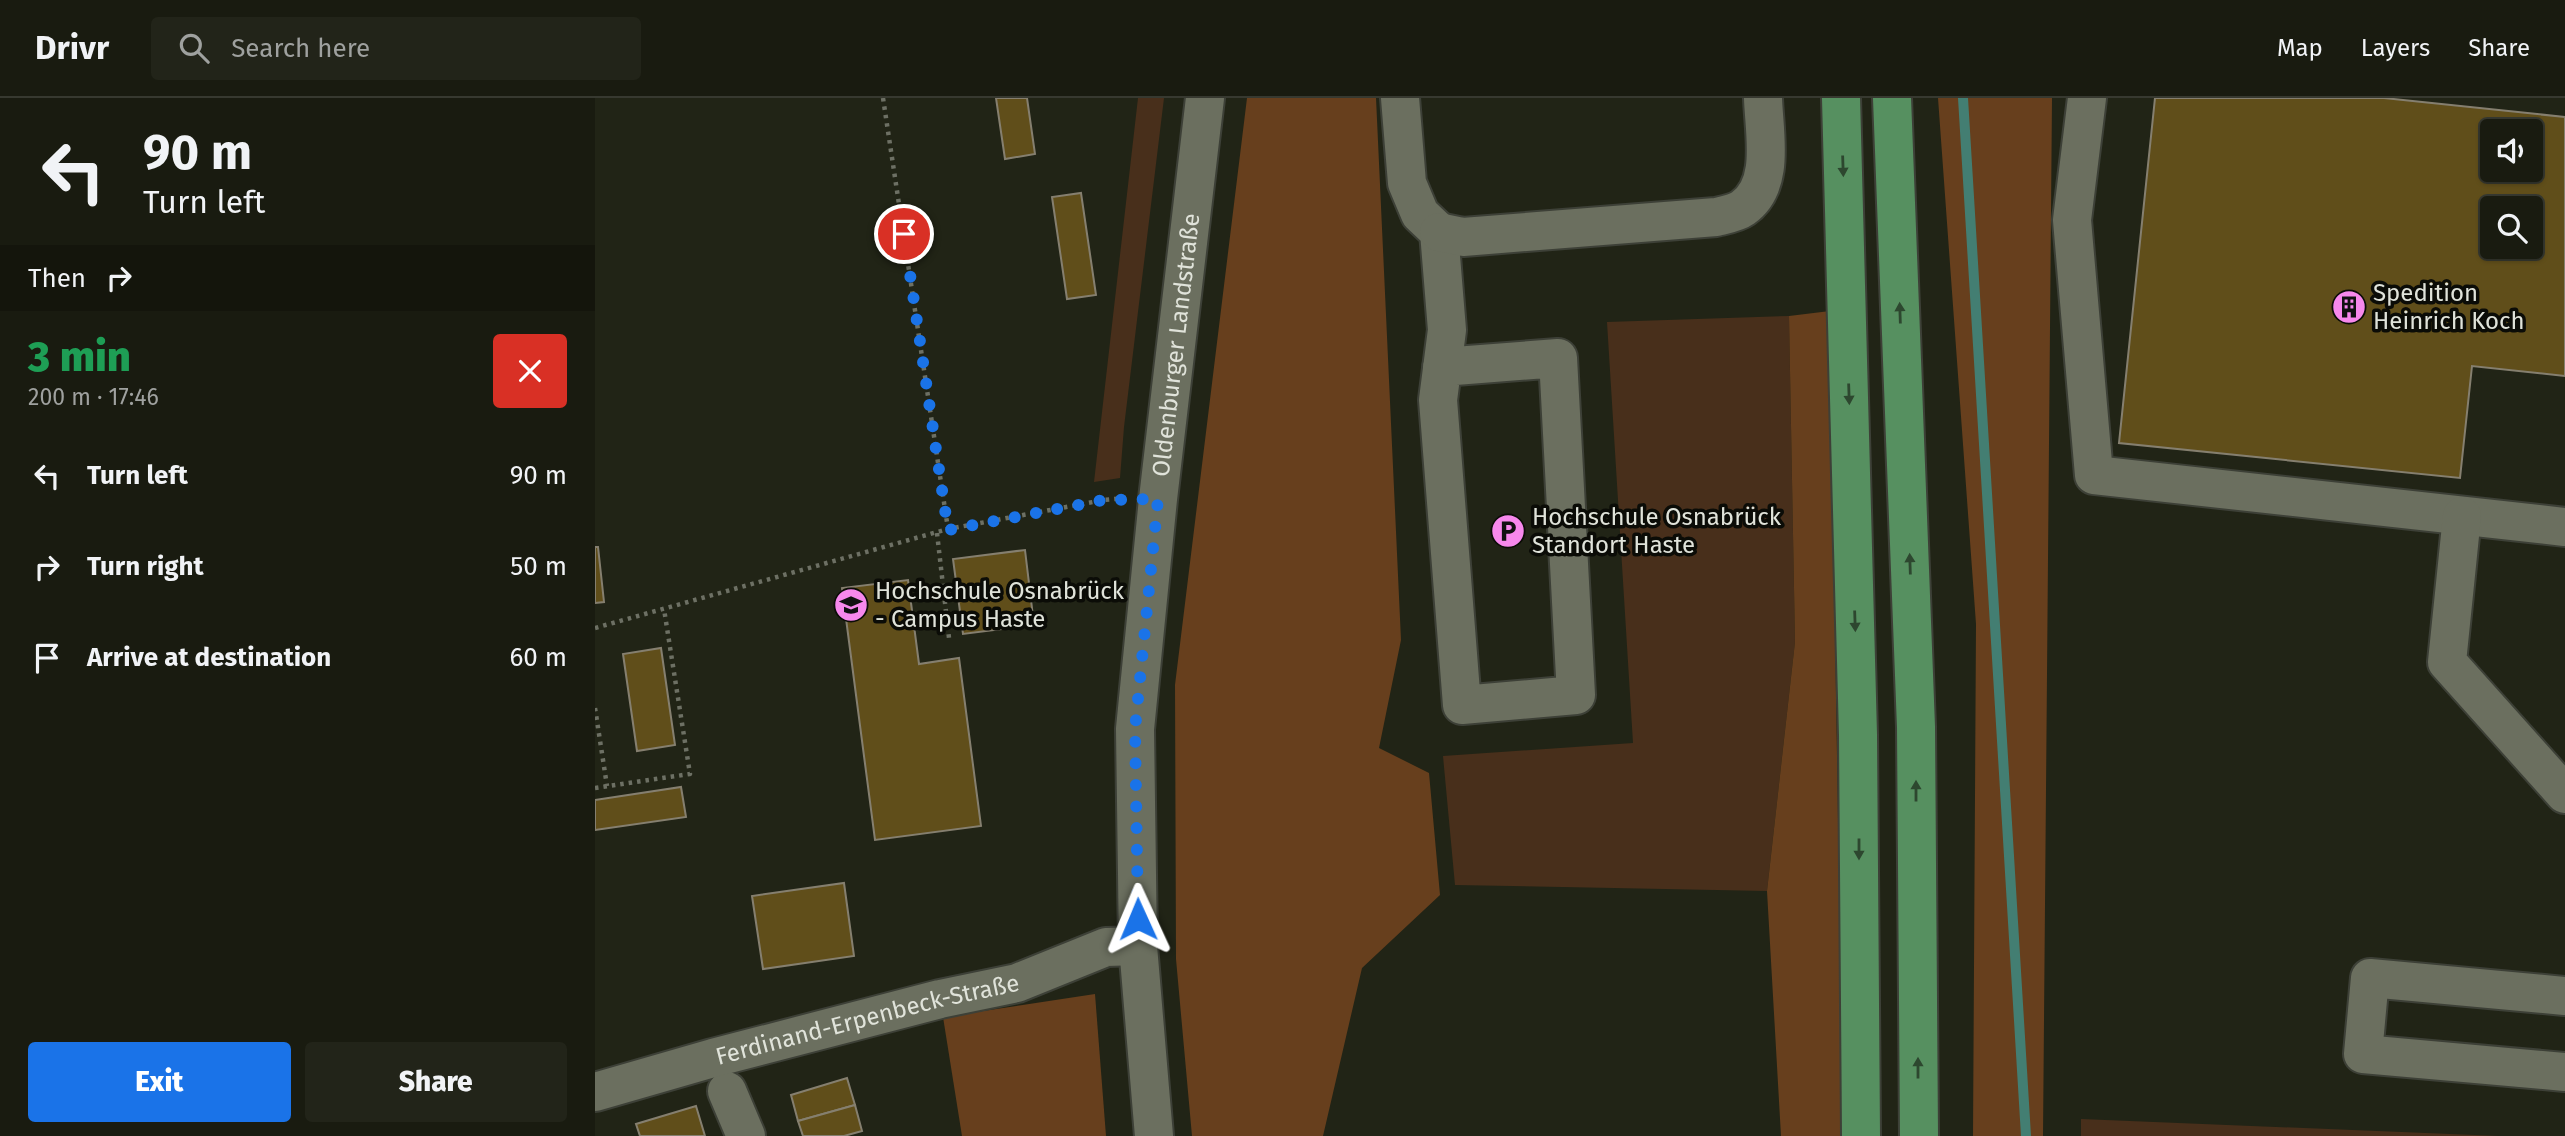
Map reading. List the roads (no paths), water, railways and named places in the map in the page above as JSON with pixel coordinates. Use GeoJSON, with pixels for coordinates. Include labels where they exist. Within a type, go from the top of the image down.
{"type":"FeatureCollection","features":[{"type":"Feature","properties":{"kind":"highway"},"geometry":{"type":"LineString","coordinates":[[1841,98],[1859,735],[1861,1136]]}},
{"type":"Feature","properties":{"kind":"highway"},"geometry":{"type":"LineString","coordinates":[[1892,98],[1916,727],[1919,1136]]}},
{"type":"Feature","properties":{"kind":"street","name":"Oldenburger Landstraße"},"geometry":{"type":"LineString","coordinates":[[1154,1136],[1138,946],[1135,729],[1158,499],[1205,98]]}},
{"type":"Feature","properties":{"kind":"street"},"geometry":{"type":"LineString","coordinates":[[1400,98],[1407,183],[1420,214],[1439,232],[1463,237],[1716,217],[1742,209],[1760,189],[1765,162],[1763,98]]}},
{"type":"Feature","properties":{"kind":"street"},"geometry":{"type":"LineString","coordinates":[[2087,98],[2072,220],[2094,475],[2565,527]]}},
{"type":"Feature","properties":{"kind":"street"},"geometry":{"type":"LineString","coordinates":[[1439,232],[1447,330],[1442,367],[1438,400],[1462,705],[1576,695],[1558,358],[1442,367]]}},
{"type":"Feature","properties":{"kind":"street"},"geometry":{"type":"LineString","coordinates":[[2462,516],[2447,662],[2565,794]]}},
{"type":"Feature","properties":{"kind":"street","name":"Ferdinand-Erpenbeck-Straße"},"geometry":{"type":"LineString","coordinates":[[595,1092],[913,1006],[1017,984],[1106,947],[1138,946]]}},
{"type":"Feature","properties":{"kind":"street"},"geometry":{"type":"LineString","coordinates":[[2565,996],[2370,978],[2363,1054],[2565,1072]]}},
{"type":"Feature","properties":{"kind":"street"},"geometry":{"type":"LineString","coordinates":[[727,1091],[746,1136]]}},
{"type":"Feature","properties":{"kind":"waterway"},"geometry":{"type":"LineString","coordinates":[[1963,98],[2026,1136]]}},
{"type":"Feature","properties":{"kind":"place","name":"Spedition Heinrich Koch"},"geometry":{"type":"Point","coordinates":[2349,307]}},
{"type":"Feature","properties":{"kind":"place","name":"Hochschule Osnabrück Standort Haste"},"geometry":{"type":"Point","coordinates":[1508,531]}},
{"type":"Feature","properties":{"kind":"place","name":"Hochschule Osnabrück - Campus Haste"},"geometry":{"type":"Point","coordinates":[851,605]}}]}
